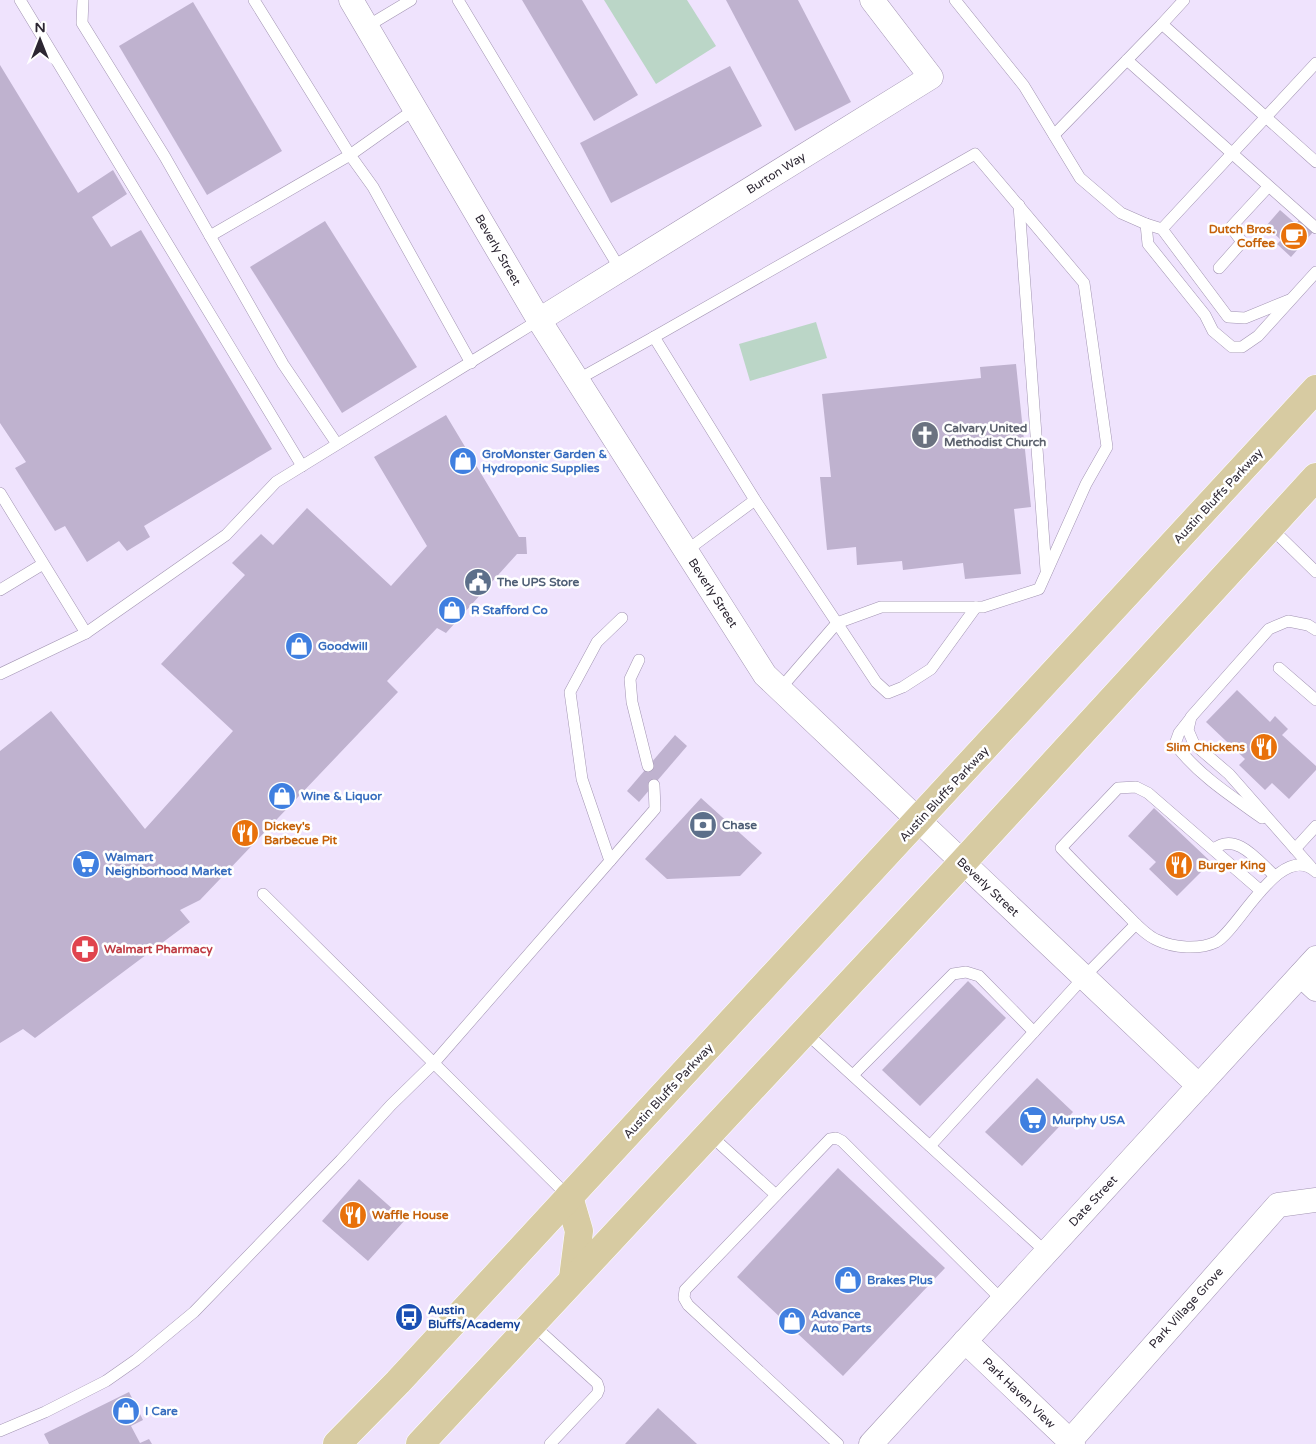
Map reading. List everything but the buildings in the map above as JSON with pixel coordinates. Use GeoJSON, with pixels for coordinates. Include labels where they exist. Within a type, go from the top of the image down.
{"type":"FeatureCollection","features":[{"type":"Feature","properties":{"kind":"main road","name":"Austin Bluffs Parkway"},"geometry":{"type":"LineString","coordinates":[[337,1444],[398,1382],[918,822],[1316,389]]}},
{"type":"Feature","properties":{"kind":"main road"},"geometry":{"type":"LineString","coordinates":[[420,1444],[963,862],[1316,478]]}},
{"type":"Feature","properties":{"kind":"main road"},"geometry":{"type":"LineString","coordinates":[[569,1197],[579,1231],[573,1278]]}},
{"type":"Feature","properties":{"kind":"street","name":"Beverly Street"},"geometry":{"type":"LineString","coordinates":[[351,0],[538,320],[765,675],[918,822],[963,862],[1199,1086]]}},
{"type":"Feature","properties":{"kind":"street","name":"Burton Way"},"geometry":{"type":"LineString","coordinates":[[538,320],[931,77],[872,0]]}},
{"type":"Feature","properties":{"kind":"street","name":"Date Street"},"geometry":{"type":"LineString","coordinates":[[871,1444],[1199,1086],[1311,974]]}},
{"type":"Feature","properties":{"kind":"street","name":"Park Village Grove"},"geometry":{"type":"LineString","coordinates":[[1071,1443],[1278,1205],[1316,1200]]}},
{"type":"Feature","properties":{"kind":"street","name":"Park Haven View"},"geometry":{"type":"LineString","coordinates":[[965,1341],[1071,1443]]}},
{"type":"Feature","properties":{"kind":"lane"},"geometry":{"type":"LineString","coordinates":[[20,0],[302,466]]}},
{"type":"Feature","properties":{"kind":"lane"},"geometry":{"type":"LineString","coordinates":[[83,0],[82,23],[165,157],[283,364],[337,444]]}},
{"type":"Feature","properties":{"kind":"lane"},"geometry":{"type":"LineString","coordinates":[[254,0],[350,155],[373,187],[471,363]]}},
{"type":"Feature","properties":{"kind":"lane"},"geometry":{"type":"LineString","coordinates":[[366,26],[410,0]]}},
{"type":"Feature","properties":{"kind":"lane"},"geometry":{"type":"LineString","coordinates":[[458,0],[620,270]]}},
{"type":"Feature","properties":{"kind":"lane"},"geometry":{"type":"LineString","coordinates":[[955,0],[1024,86],[1080,178],[1121,212],[1146,224],[1162,229],[1228,317],[1245,318],[1289,300]]}},
{"type":"Feature","properties":{"kind":"lane"},"geometry":{"type":"LineString","coordinates":[[1054,135],[1184,0]]}},
{"type":"Feature","properties":{"kind":"lane"},"geometry":{"type":"LineString","coordinates":[[1162,24],[1316,162]]}},
{"type":"Feature","properties":{"kind":"lane"},"geometry":{"type":"LineString","coordinates":[[1126,60],[1316,228]]}},
{"type":"Feature","properties":{"kind":"lane"},"geometry":{"type":"LineString","coordinates":[[1162,229],[1315,67]]}},
{"type":"Feature","properties":{"kind":"lane"},"geometry":{"type":"LineString","coordinates":[[210,236],[350,155],[415,109]]}},
{"type":"Feature","properties":{"kind":"lane"},"geometry":{"type":"LineString","coordinates":[[577,380],[975,154],[1084,283],[1107,447],[1086,484],[1039,589],[982,607],[881,607],[837,623],[780,689]]}},
{"type":"Feature","properties":{"kind":"lane"},"geometry":{"type":"LineString","coordinates":[[1220,268],[1242,242],[1231,227],[1268,187]]}},
{"type":"Feature","properties":{"kind":"lane"},"geometry":{"type":"LineString","coordinates":[[1019,205],[1046,572]]}},
{"type":"Feature","properties":{"kind":"lane"},"geometry":{"type":"LineString","coordinates":[[1146,224],[1148,244],[1205,315],[1213,332],[1232,347],[1242,347],[1258,336],[1316,272]]}},
{"type":"Feature","properties":{"kind":"lane"},"geometry":{"type":"LineString","coordinates":[[0,674],[86,633],[226,535],[276,482],[538,320]]}},
{"type":"Feature","properties":{"kind":"lane"},"geometry":{"type":"LineString","coordinates":[[654,336],[755,500],[876,682],[888,693],[903,687],[931,669],[976,607]]}},
{"type":"Feature","properties":{"kind":"lane"},"geometry":{"type":"LineString","coordinates":[[0,493],[86,633]]}},
{"type":"Feature","properties":{"kind":"lane"},"geometry":{"type":"LineString","coordinates":[[686,551],[755,500]]}},
{"type":"Feature","properties":{"kind":"lane"},"geometry":{"type":"LineString","coordinates":[[1270,527],[1316,572]]}},
{"type":"Feature","properties":{"kind":"lane"},"geometry":{"type":"LineString","coordinates":[[0,590],[43,564]]}},
{"type":"Feature","properties":{"kind":"lane"},"geometry":{"type":"LineString","coordinates":[[610,861],[582,779],[570,692],[597,642],[622,618]]}},
{"type":"Feature","properties":{"kind":"lane"},"geometry":{"type":"LineString","coordinates":[[1278,830],[1221,788],[1183,754],[1175,744],[1179,733],[1191,717],[1269,629],[1288,621],[1308,625],[1316,630]]}},
{"type":"Feature","properties":{"kind":"lane"},"geometry":{"type":"LineString","coordinates":[[639,660],[630,680],[632,702],[648,766]]}},
{"type":"Feature","properties":{"kind":"lane"},"geometry":{"type":"LineString","coordinates":[[1279,668],[1316,700]]}},
{"type":"Feature","properties":{"kind":"lane"},"geometry":{"type":"LineString","coordinates":[[1191,717],[1188,730],[1194,744],[1229,774],[1314,869]]}},
{"type":"Feature","properties":{"kind":"lane"},"geometry":{"type":"LineString","coordinates":[[0,1431],[45,1412],[106,1381],[136,1360],[194,1312],[341,1160],[390,1105],[433,1064],[655,809],[654,785]]}},
{"type":"Feature","properties":{"kind":"lane"},"geometry":{"type":"LineString","coordinates":[[1261,891],[1148,793],[1136,787],[1118,788],[1061,848],[1136,924],[1156,940],[1182,948],[1217,942],[1274,876],[1293,866],[1314,869]]}},
{"type":"Feature","properties":{"kind":"lane"},"geometry":{"type":"LineString","coordinates":[[1295,849],[1316,826]]}},
{"type":"Feature","properties":{"kind":"lane"},"geometry":{"type":"LineString","coordinates":[[1214,849],[1221,843],[1234,843],[1244,848],[1274,876]]}},
{"type":"Feature","properties":{"kind":"lane"},"geometry":{"type":"LineString","coordinates":[[263,894],[569,1197]]}},
{"type":"Feature","properties":{"kind":"lane"},"geometry":{"type":"LineString","coordinates":[[930,1146],[1084,977],[1136,924]]}},
{"type":"Feature","properties":{"kind":"lane"},"geometry":{"type":"LineString","coordinates":[[853,1075],[953,974],[966,972],[979,976],[1034,1032]]}},
{"type":"Feature","properties":{"kind":"lane"},"geometry":{"type":"LineString","coordinates":[[804,1032],[1046,1252]]}},
{"type":"Feature","properties":{"kind":"lane"},"geometry":{"type":"LineString","coordinates":[[709,1134],[776,1195]]}},
{"type":"Feature","properties":{"kind":"lane"},"geometry":{"type":"LineString","coordinates":[[838,1444],[688,1304],[684,1298],[684,1290],[830,1139],[836,1138],[842,1141],[1002,1300]]}},
{"type":"Feature","properties":{"kind":"lane"},"geometry":{"type":"LineString","coordinates":[[532,1324],[596,1383],[599,1389],[597,1394],[550,1444]]}},
{"type":"Feature","properties":{"kind":"green space"},"geometry":{"type":"Polygon","coordinates":[[[604,0],[687,0],[716,46],[656,84],[604,0]]]}},
{"type":"Feature","properties":{"kind":"green space"},"geometry":{"type":"Polygon","coordinates":[[[816,322],[827,358],[750,381],[739,344],[816,322]]]}},
{"type":"Feature","properties":{"kind":"place","name":"Dutch Bros. Coffee"},"geometry":{"type":"Point","coordinates":[1294,236]}},
{"type":"Feature","properties":{"kind":"place","name":"Calvary United Methodist Church"},"geometry":{"type":"Point","coordinates":[925,435]}},
{"type":"Feature","properties":{"kind":"place","name":"GroMonster Garden & Hydroponic Supplies"},"geometry":{"type":"Point","coordinates":[463,461]}},
{"type":"Feature","properties":{"kind":"place","name":"The UPS Store"},"geometry":{"type":"Point","coordinates":[478,582]}},
{"type":"Feature","properties":{"kind":"place","name":"R Stafford Co"},"geometry":{"type":"Point","coordinates":[452,610]}},
{"type":"Feature","properties":{"kind":"place","name":"Goodwill"},"geometry":{"type":"Point","coordinates":[299,646]}},
{"type":"Feature","properties":{"kind":"place","name":"Slim Chickens"},"geometry":{"type":"Point","coordinates":[1264,747]}},
{"type":"Feature","properties":{"kind":"place","name":"Wine & Liquor"},"geometry":{"type":"Point","coordinates":[282,796]}},
{"type":"Feature","properties":{"kind":"place","name":"Chase"},"geometry":{"type":"Point","coordinates":[703,825]}},
{"type":"Feature","properties":{"kind":"place","name":"Dickey's Barbecue Pit"},"geometry":{"type":"Point","coordinates":[245,833]}},
{"type":"Feature","properties":{"kind":"place","name":"Walmart Neighborhood Market"},"geometry":{"type":"Point","coordinates":[86,864]}},
{"type":"Feature","properties":{"kind":"place","name":"Burger King"},"geometry":{"type":"Point","coordinates":[1179,865]}},
{"type":"Feature","properties":{"kind":"place","name":"Walmart Pharmacy"},"geometry":{"type":"Point","coordinates":[85,949]}},
{"type":"Feature","properties":{"kind":"place","name":"Murphy USA"},"geometry":{"type":"Point","coordinates":[1033,1120]}},
{"type":"Feature","properties":{"kind":"place","name":"Waffle House"},"geometry":{"type":"Point","coordinates":[353,1215]}},
{"type":"Feature","properties":{"kind":"place","name":"Brakes Plus"},"geometry":{"type":"Point","coordinates":[848,1280]}},
{"type":"Feature","properties":{"kind":"place","name":"Austin Bluffs/Academy"},"geometry":{"type":"Point","coordinates":[409,1317]}},
{"type":"Feature","properties":{"kind":"place","name":"Advance Auto Parts"},"geometry":{"type":"Point","coordinates":[792,1321]}},
{"type":"Feature","properties":{"kind":"place","name":"I Care"},"geometry":{"type":"Point","coordinates":[126,1411]}}]}
